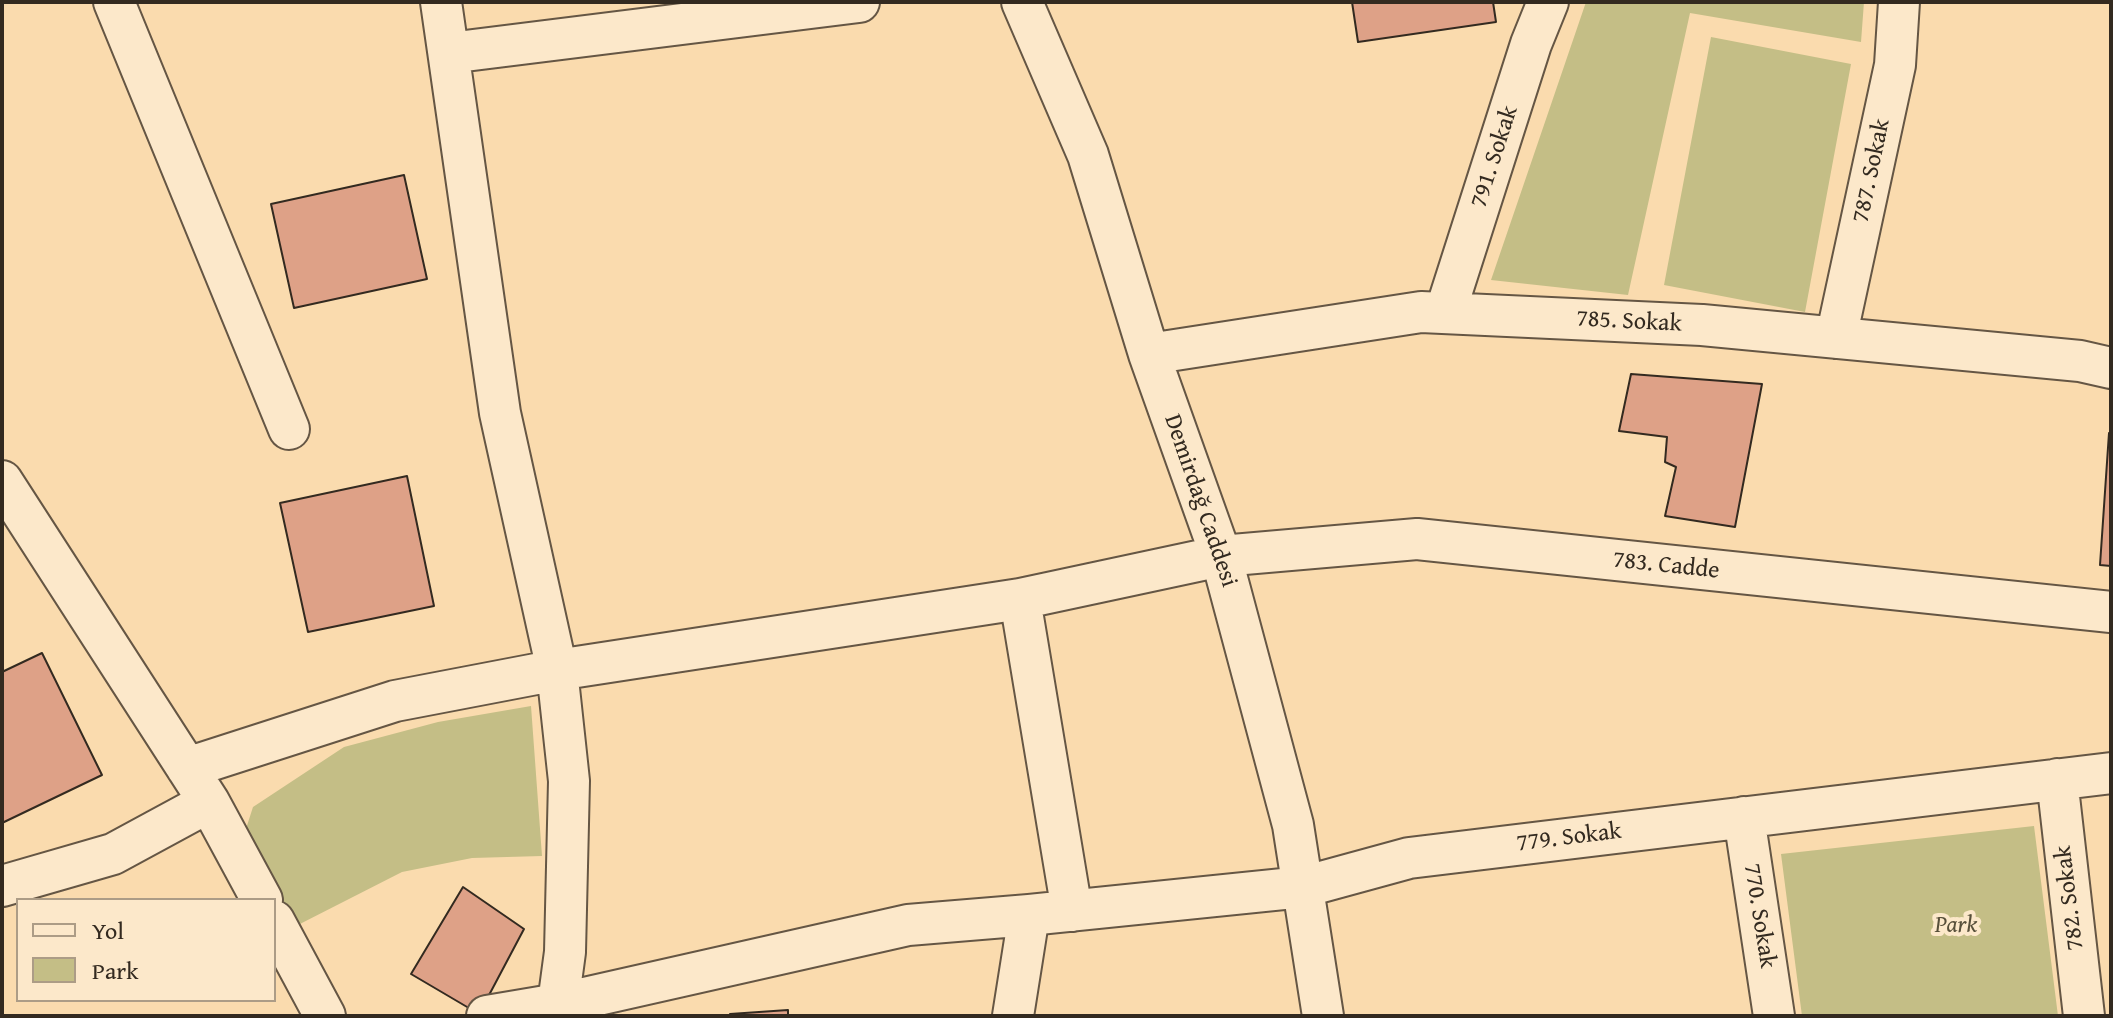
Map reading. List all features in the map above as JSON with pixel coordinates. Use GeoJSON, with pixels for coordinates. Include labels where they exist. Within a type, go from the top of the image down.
{"type":"FeatureCollection","features":[{"type":"Feature","properties":{"kind":"street"},"geometry":{"type":"LineString","coordinates":[[114,2],[289,429]]}},
{"type":"Feature","properties":{"kind":"street"},"geometry":{"type":"LineString","coordinates":[[441,2],[500,413],[557,670],[569,781],[565,952],[558,1004]]}},
{"type":"Feature","properties":{"kind":"street"},"geometry":{"type":"LineString","coordinates":[[449,53],[859,2]]}},
{"type":"Feature","properties":{"kind":"street","name":"Demirdağ Caddesi"},"geometry":{"type":"LineString","coordinates":[[1022,2],[1088,155],[1149,354],[1221,556],[1293,825],[1323,1016]]}},
{"type":"Feature","properties":{"kind":"street","name":"791. Sokak"},"geometry":{"type":"LineString","coordinates":[[1445,313],[1531,44],[1548,2]]}},
{"type":"Feature","properties":{"kind":"street","name":"787. Sokak"},"geometry":{"type":"LineString","coordinates":[[1836,338],[1895,65],[1899,2]]}},
{"type":"Feature","properties":{"kind":"street","name":"785. Sokak"},"geometry":{"type":"LineString","coordinates":[[1149,354],[1421,312],[1702,325],[2080,361],[2111,368]]}},
{"type":"Feature","properties":{"kind":"street"},"geometry":{"type":"LineString","coordinates":[[2,481],[209,802],[261,898]]}},
{"type":"Feature","properties":{"kind":"street","name":"783. Cadde"},"geometry":{"type":"LineString","coordinates":[[187,768],[395,701],[557,670],[1020,599],[1221,556],[1417,539],[2111,612]]}},
{"type":"Feature","properties":{"kind":"street"},"geometry":{"type":"LineString","coordinates":[[1020,599],[1072,911]]}},
{"type":"Feature","properties":{"kind":"street","name":"779. Sokak"},"geometry":{"type":"LineString","coordinates":[[487,1016],[558,1004],[908,925],[1303,887],[1409,858],[2111,773]]}},
{"type":"Feature","properties":{"kind":"street","name":"782. Sokak"},"geometry":{"type":"LineString","coordinates":[[2057,779],[2084,1016]]}},
{"type":"Feature","properties":{"kind":"street"},"geometry":{"type":"LineString","coordinates":[[2,886],[113,854],[209,802]]}},
{"type":"Feature","properties":{"kind":"street","name":"770. Sokak"},"geometry":{"type":"LineString","coordinates":[[1744,817],[1774,1016]]}},
{"type":"Feature","properties":{"kind":"street"},"geometry":{"type":"LineString","coordinates":[[1013,1016],[1029,915]]}},
{"type":"Feature","properties":{"kind":"street"},"geometry":{"type":"LineString","coordinates":[[276,925],[325,1016]]}},
{"type":"Feature","properties":{"kind":"green space"},"geometry":{"type":"Polygon","coordinates":[[[1586,2],[1864,2],[1861,42],[1690,13],[1628,295],[1491,280],[1586,2]]]}},
{"type":"Feature","properties":{"kind":"green space"},"geometry":{"type":"Polygon","coordinates":[[[1711,37],[1851,64],[1805,312],[1664,285],[1711,37]]]}},
{"type":"Feature","properties":{"kind":"green space"},"geometry":{"type":"Polygon","coordinates":[[[531,706],[542,856],[472,858],[402,872],[292,928],[242,841],[253,807],[344,747],[438,722],[531,706]]]}},
{"type":"Feature","properties":{"kind":"green space","name":"Park"},"geometry":{"type":"Polygon","coordinates":[[[2034,826],[2058,1016],[1802,1016],[1781,854],[2034,826]]]}},
{"type":"Feature","properties":{"kind":"building"},"geometry":{"type":"Polygon","coordinates":[[[1352,2],[1493,2],[1496,22],[1358,42],[1352,2]]]}},
{"type":"Feature","properties":{"kind":"building"},"geometry":{"type":"Polygon","coordinates":[[[404,175],[427,279],[294,308],[271,204],[404,175]]]}},
{"type":"Feature","properties":{"kind":"building"},"geometry":{"type":"Polygon","coordinates":[[[1631,374],[1762,384],[1735,527],[1665,516],[1676,467],[1665,462],[1667,437],[1619,431],[1631,374]]]}},
{"type":"Feature","properties":{"kind":"building"},"geometry":{"type":"Polygon","coordinates":[[[2111,434],[2111,566],[2100,565],[2111,434]]]}},
{"type":"Feature","properties":{"kind":"building"},"geometry":{"type":"Polygon","coordinates":[[[407,476],[434,606],[308,632],[280,503],[407,476]]]}},
{"type":"Feature","properties":{"kind":"building"},"geometry":{"type":"Polygon","coordinates":[[[42,653],[102,775],[2,823],[2,672],[42,653]]]}},
{"type":"Feature","properties":{"kind":"building"},"geometry":{"type":"Polygon","coordinates":[[[463,887],[524,929],[479,1014],[411,974],[463,887]]]}},
{"type":"Feature","properties":{"kind":"building"},"geometry":{"type":"Polygon","coordinates":[[[788,1010],[788,1016],[730,1016],[730,1014],[788,1010]]]}}]}
